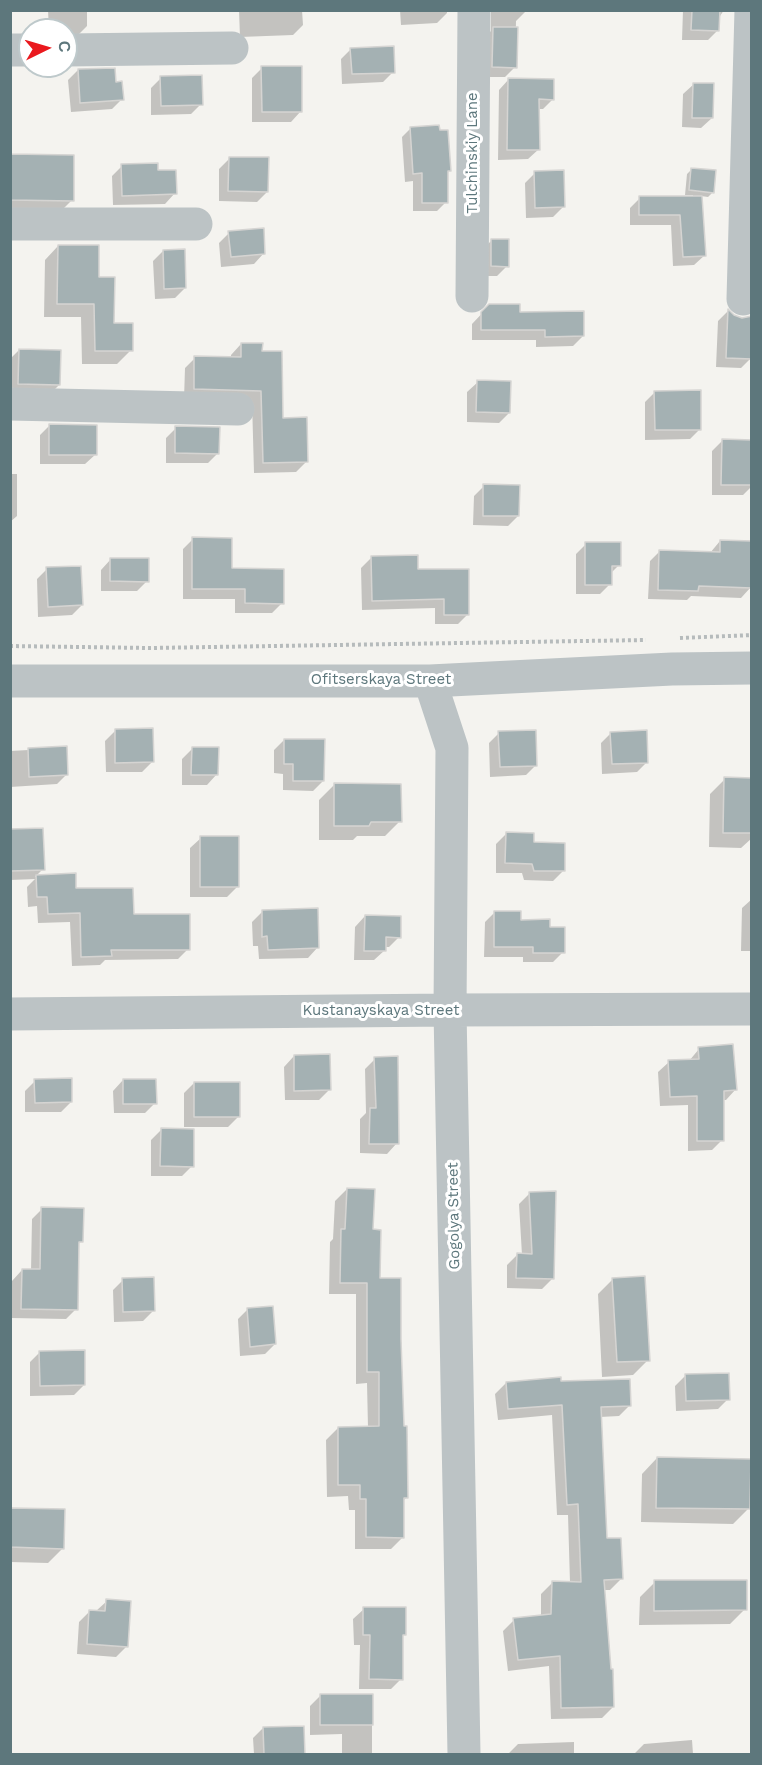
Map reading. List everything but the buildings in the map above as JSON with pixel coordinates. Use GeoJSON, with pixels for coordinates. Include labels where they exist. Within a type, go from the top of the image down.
{"type":"FeatureCollection","features":[{"type":"Feature","properties":{"kind":"street","name":"Tulchinskiy Lane"},"geometry":{"type":"LineString","coordinates":[[472,296],[474,10]]}},
{"type":"Feature","properties":{"kind":"street"},"geometry":{"type":"LineString","coordinates":[[743,299],[751,10]]}},
{"type":"Feature","properties":{"kind":"street"},"geometry":{"type":"LineString","coordinates":[[78,50],[232,48]]}},
{"type":"Feature","properties":{"kind":"street"},"geometry":{"type":"LineString","coordinates":[[10,224],[196,224]]}},
{"type":"Feature","properties":{"kind":"street"},"geometry":{"type":"LineString","coordinates":[[10,404],[238,409]]}},
{"type":"Feature","properties":{"kind":"street","name":"Ofitserskaya Street"},"geometry":{"type":"LineString","coordinates":[[10,681],[430,681],[672,669],[752,668]]}},
{"type":"Feature","properties":{"kind":"street","name":"Gogolya Street"},"geometry":{"type":"LineString","coordinates":[[430,681],[452,748],[450,1010],[464,1755]]}},
{"type":"Feature","properties":{"kind":"street","name":"Kustanayskaya Street"},"geometry":{"type":"LineString","coordinates":[[10,1014],[752,1010]]}},
{"type":"Feature","properties":{"kind":"path"},"geometry":{"type":"LineString","coordinates":[[672,639],[752,635]]}},
{"type":"Feature","properties":{"kind":"path"},"geometry":{"type":"LineString","coordinates":[[10,646],[150,648],[649,640]]}}]}
